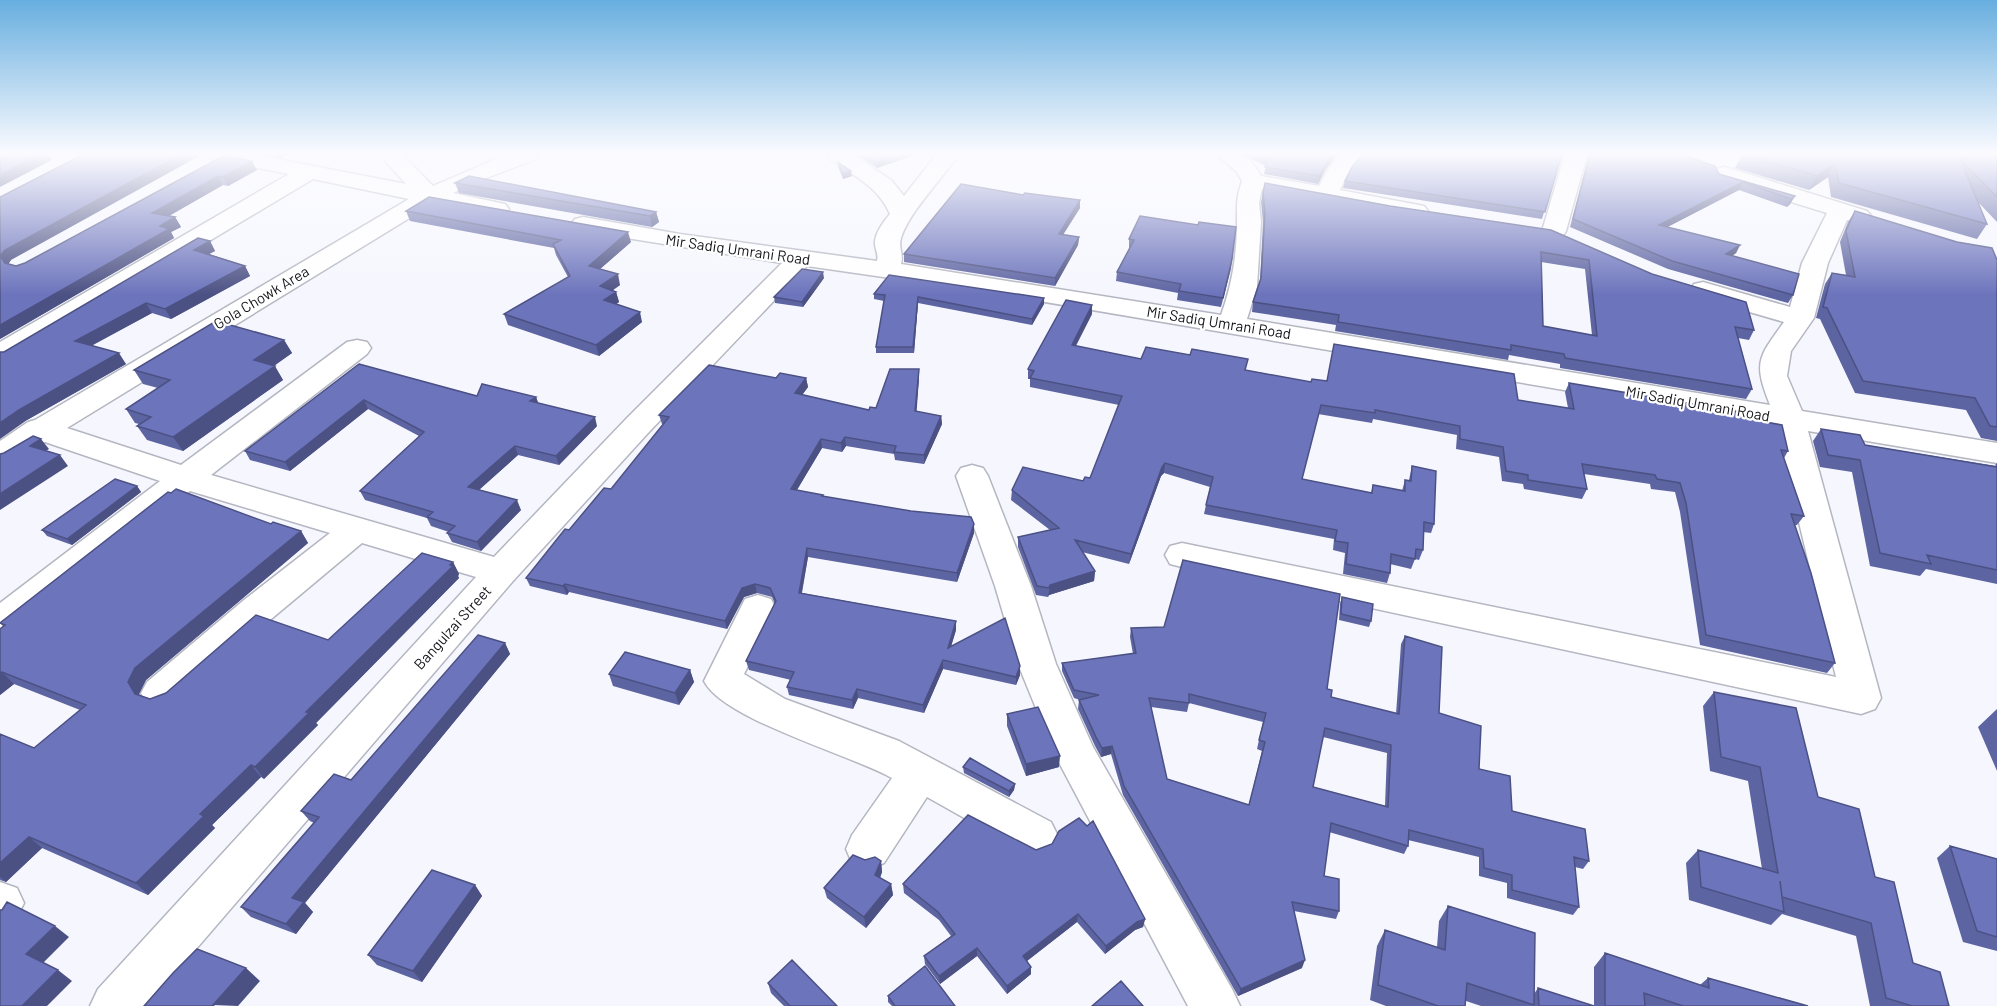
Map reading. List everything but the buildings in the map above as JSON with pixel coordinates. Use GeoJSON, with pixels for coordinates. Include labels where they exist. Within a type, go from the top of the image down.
{"type":"FeatureCollection","features":[{"type":"Feature","properties":{"kind":"street"},"geometry":{"type":"LineString","coordinates":[[0,354],[260,201]]}},
{"type":"Feature","properties":{"kind":"street","name":"Gola Chowk Area"},"geometry":{"type":"LineString","coordinates":[[0,454],[430,201]]}},
{"type":"Feature","properties":{"kind":"street"},"geometry":{"type":"LineString","coordinates":[[452,201],[519,213]]}},
{"type":"Feature","properties":{"kind":"street"},"geometry":{"type":"LineString","coordinates":[[896,201],[902,215]]}},
{"type":"Feature","properties":{"kind":"street"},"geometry":{"type":"LineString","coordinates":[[886,271],[891,257],[887,241],[893,226],[913,201]]}},
{"type":"Feature","properties":{"kind":"street"},"geometry":{"type":"LineString","coordinates":[[1232,324],[1244,287],[1250,222],[1247,201]]}},
{"type":"Feature","properties":{"kind":"street"},"geometry":{"type":"LineString","coordinates":[[1368,201],[1435,214]]}},
{"type":"Feature","properties":{"kind":"street"},"geometry":{"type":"LineString","coordinates":[[1554,231],[1562,201]]}},
{"type":"Feature","properties":{"kind":"street"},"geometry":{"type":"LineString","coordinates":[[1811,201],[1880,222]]}},
{"type":"Feature","properties":{"kind":"street"},"geometry":{"type":"LineString","coordinates":[[1182,555],[1861,698],[1790,418],[1773,376],[1777,351],[1800,318],[1815,263],[1840,210]]}},
{"type":"Feature","properties":{"kind":"street","name":"Mir Sadiq Umrani Road"},"geometry":{"type":"LineString","coordinates":[[554,219],[680,241],[980,283],[1997,453]]}},
{"type":"Feature","properties":{"kind":"street"},"geometry":{"type":"LineString","coordinates":[[1528,228],[1554,231],[1581,244]]}},
{"type":"Feature","properties":{"kind":"street","name":"Bangulzai Street"},"geometry":{"type":"LineString","coordinates":[[115,1006],[501,572],[638,425],[801,258]]}},
{"type":"Feature","properties":{"kind":"street"},"geometry":{"type":"LineString","coordinates":[[1678,282],[1800,318]]}},
{"type":"Feature","properties":{"kind":"street"},"geometry":{"type":"LineString","coordinates":[[0,623],[185,478],[357,348]]}},
{"type":"Feature","properties":{"kind":"street"},"geometry":{"type":"LineString","coordinates":[[39,429],[185,478],[501,572]]}},
{"type":"Feature","properties":{"kind":"street"},"geometry":{"type":"LineString","coordinates":[[972,476],[1013,586],[1037,664],[1076,755],[1215,1006]]}},
{"type":"Feature","properties":{"kind":"street"},"geometry":{"type":"LineString","coordinates":[[162,693],[257,610],[357,529]]}},
{"type":"Feature","properties":{"kind":"street"},"geometry":{"type":"LineString","coordinates":[[758,609],[723,681],[771,710],[884,753],[1036,836]]}},
{"type":"Feature","properties":{"kind":"street"},"geometry":{"type":"LineString","coordinates":[[868,849],[911,786],[915,770]]}}]}
